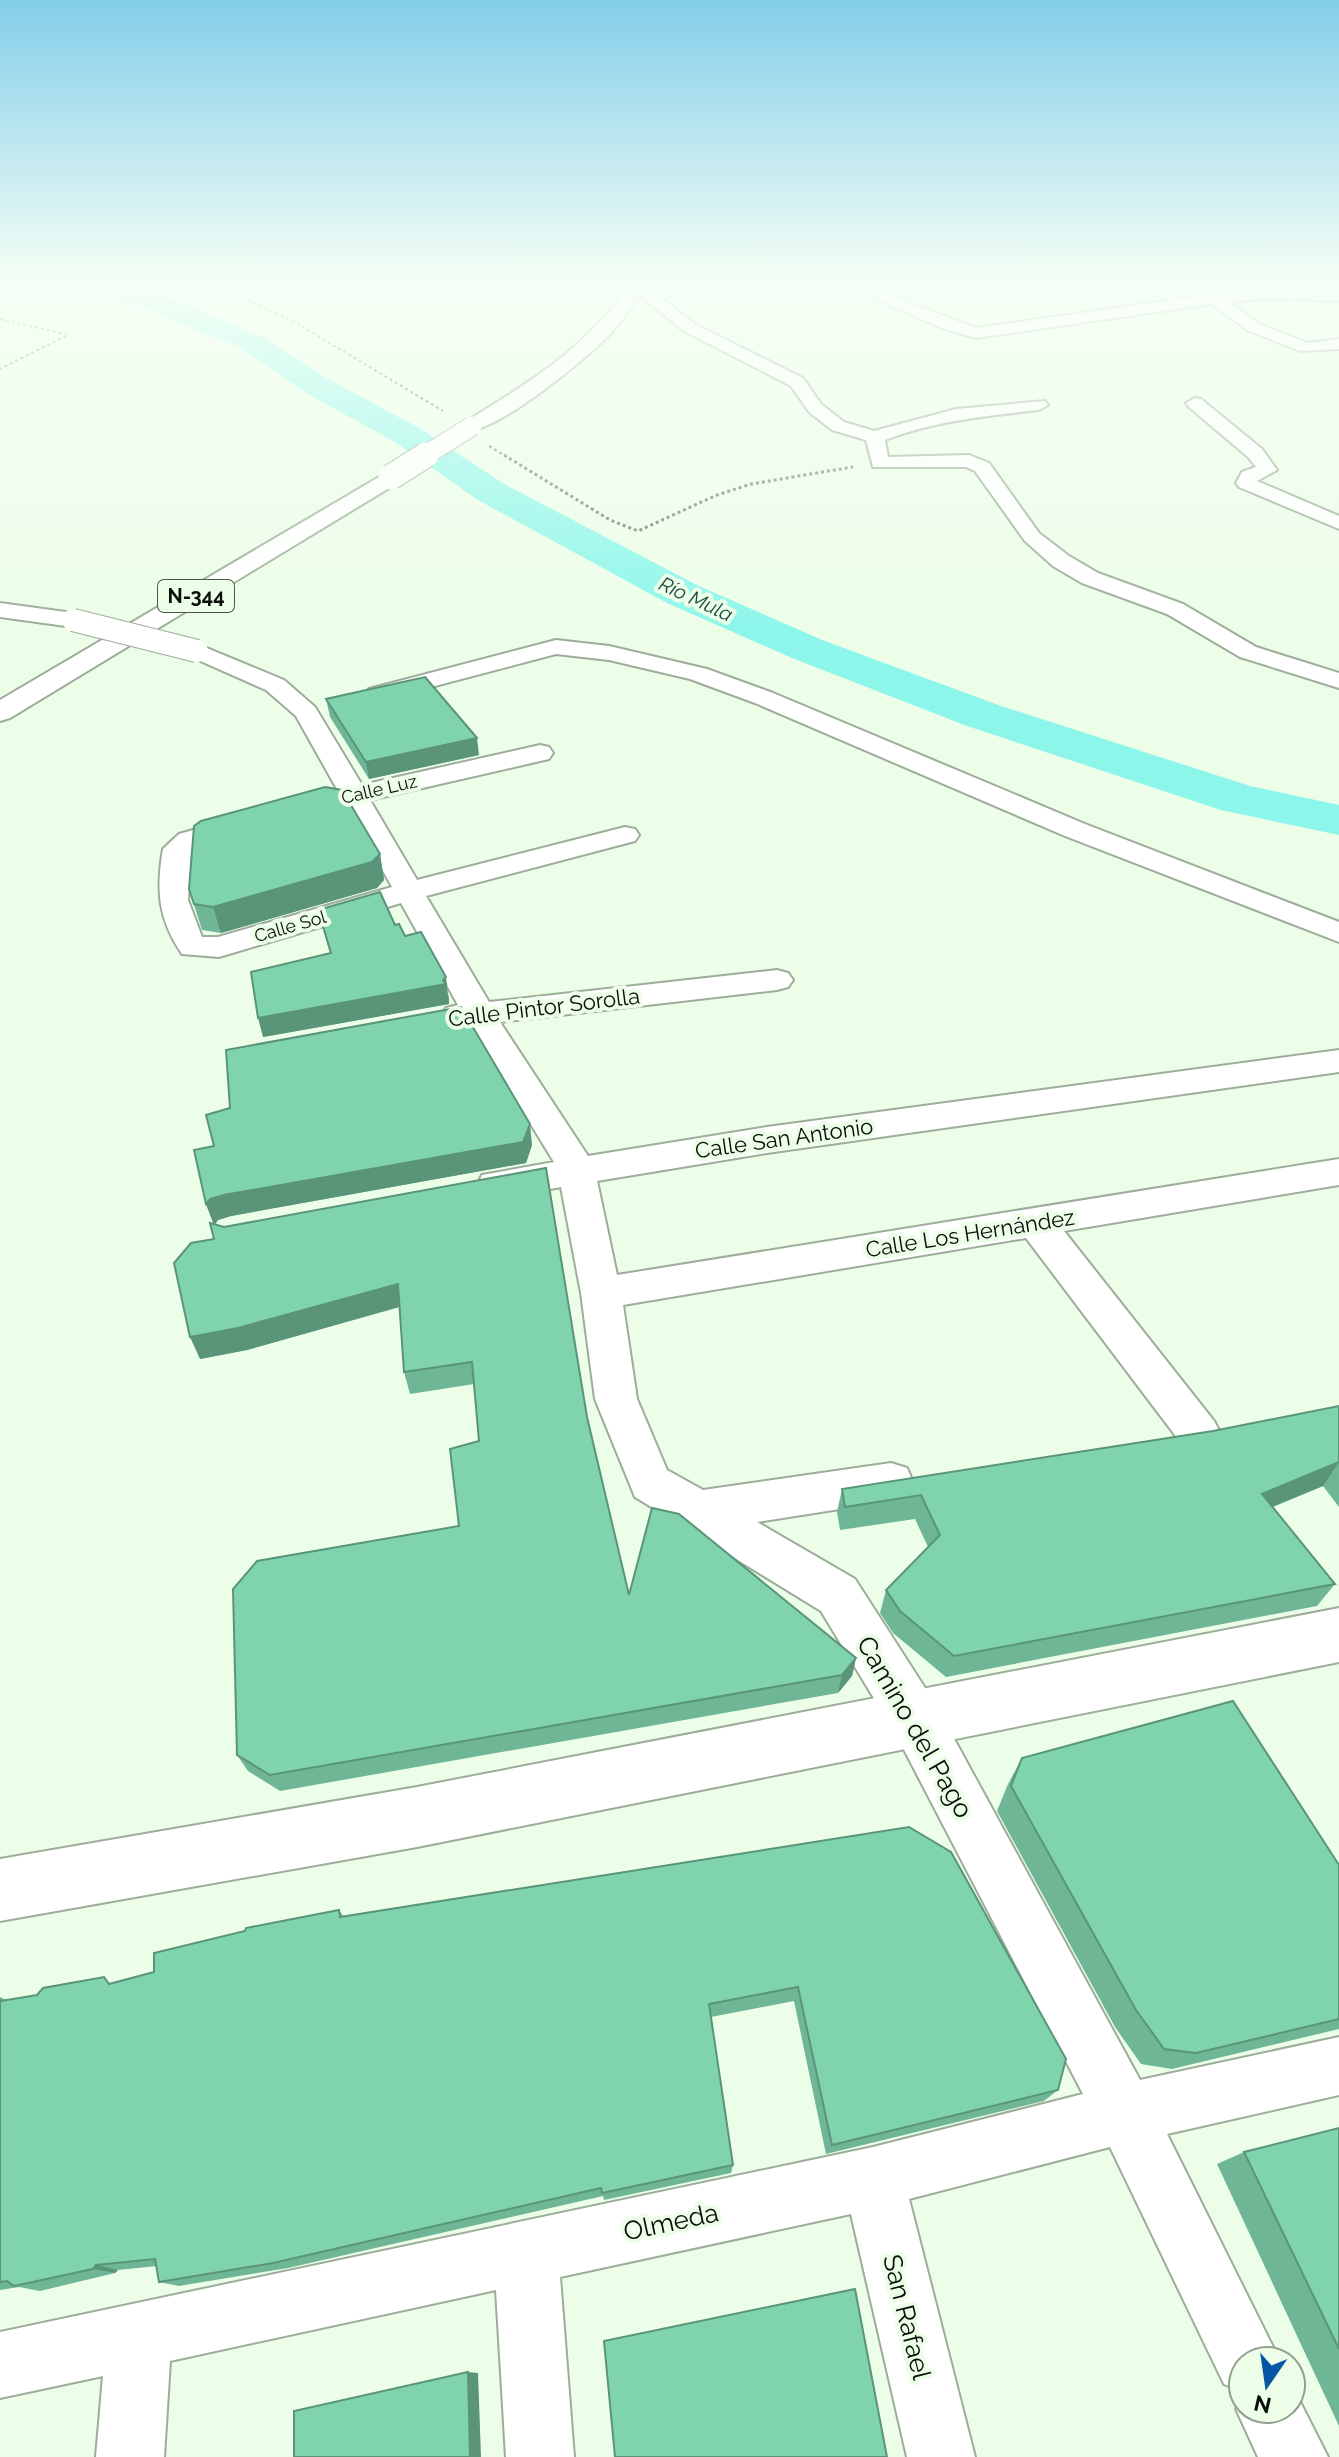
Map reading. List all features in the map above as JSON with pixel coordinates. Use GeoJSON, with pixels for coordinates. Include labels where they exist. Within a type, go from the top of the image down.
{"type":"FeatureCollection","features":[{"type":"Feature","properties":{"kind":"main road","name":"N-344"},"geometry":{"type":"LineString","coordinates":[[0,712],[518,398]]}},
{"type":"Feature","properties":{"kind":"main road"},"geometry":{"type":"LineString","coordinates":[[0,1890],[417,1817],[1339,1635]]}},
{"type":"Feature","properties":{"kind":"street"},"geometry":{"type":"LineString","coordinates":[[808,398],[815,408],[838,426],[875,437],[915,421],[942,415],[1039,405]]}},
{"type":"Feature","properties":{"kind":"street"},"geometry":{"type":"LineString","coordinates":[[1195,403],[1255,453],[1267,470],[1249,476],[1246,483],[1339,523]]}},
{"type":"Feature","properties":{"kind":"street"},"geometry":{"type":"LineString","coordinates":[[875,437],[880,463],[969,461],[982,467],[1032,537],[1061,561],[1090,578],[1175,609],[1248,652],[1339,681]]}},
{"type":"Feature","properties":{"kind":"street"},"geometry":{"type":"LineString","coordinates":[[0,610],[73,620],[197,651],[330,706],[556,647],[609,653],[698,674],[764,698],[1075,830],[1339,933]]}},
{"type":"Feature","properties":{"kind":"street"},"geometry":{"type":"LineString","coordinates":[[330,706],[353,794],[478,1012],[572,1160]]}},
{"type":"Feature","properties":{"kind":"street","name":"Calle Luz"},"geometry":{"type":"LineString","coordinates":[[309,806],[540,753]]}},
{"type":"Feature","properties":{"kind":"street","name":"Calle Sol"},"geometry":{"type":"LineString","coordinates":[[264,818],[189,840],[177,849],[170,892],[182,933],[193,947],[219,947],[409,891],[625,835]]}},
{"type":"Feature","properties":{"kind":"street","name":"Calle Pintor Sorolla"},"geometry":{"type":"LineString","coordinates":[[433,1020],[478,1012],[777,980]]}},
{"type":"Feature","properties":{"kind":"street","name":"Calle San Antonio"},"geometry":{"type":"LineString","coordinates":[[467,1190],[572,1160],[1339,1061]]}},
{"type":"Feature","properties":{"kind":"street","name":"Camino del Pago"},"geometry":{"type":"LineString","coordinates":[[572,1160],[601,1293],[616,1399],[651,1483],[838,1595],[916,1720],[1125,2113],[1239,2345]]}},
{"type":"Feature","properties":{"kind":"street","name":"Calle Los Hernández"},"geometry":{"type":"LineString","coordinates":[[601,1293],[1339,1172]]}},
{"type":"Feature","properties":{"kind":"street"},"geometry":{"type":"LineString","coordinates":[[1036,1223],[1199,1434]]}},
{"type":"Feature","properties":{"kind":"street"},"geometry":{"type":"LineString","coordinates":[[1152,1441],[1242,1426]]}},
{"type":"Feature","properties":{"kind":"street"},"geometry":{"type":"LineString","coordinates":[[698,1511],[933,1475]]}},
{"type":"Feature","properties":{"kind":"street","name":"Olmeda"},"geometry":{"type":"LineString","coordinates":[[0,2365],[873,2178],[1125,2113],[1339,2066]]}},
{"type":"Feature","properties":{"kind":"street","name":"San Rafael"},"geometry":{"type":"LineString","coordinates":[[873,2178],[941,2457]]}},
{"type":"Feature","properties":{"kind":"street"},"geometry":{"type":"LineString","coordinates":[[526,2253],[540,2457]]}},
{"type":"Feature","properties":{"kind":"street"},"geometry":{"type":"LineString","coordinates":[[130,2457],[139,2336]]}},
{"type":"Feature","properties":{"kind":"street"},"geometry":{"type":"LineString","coordinates":[[1278,2425],[1294,2457]]}},
{"type":"Feature","properties":{"kind":"path"},"geometry":{"type":"LineString","coordinates":[[421,398],[445,412]]}},
{"type":"Feature","properties":{"kind":"path"},"geometry":{"type":"LineString","coordinates":[[489,446],[610,520],[638,531],[717,495],[751,484],[880,463]]}},
{"type":"Feature","properties":{"kind":"building"},"geometry":{"type":"Polygon","coordinates":[[[425,677],[477,738],[366,762],[326,699],[425,677]]]}},
{"type":"Feature","properties":{"kind":"building"},"geometry":{"type":"Polygon","coordinates":[[[325,787],[342,790],[380,854],[372,862],[213,907],[194,904],[189,889],[194,826],[201,821],[325,787]]]}},
{"type":"Feature","properties":{"kind":"building"},"geometry":{"type":"Polygon","coordinates":[[[380,892],[395,925],[399,924],[405,936],[421,932],[446,977],[443,980],[446,984],[258,1018],[251,972],[331,953],[318,910],[380,892]]]}},
{"type":"Feature","properties":{"kind":"building"},"geometry":{"type":"Polygon","coordinates":[[[461,1007],[530,1124],[523,1142],[224,1195],[210,1199],[206,1204],[194,1150],[214,1146],[206,1115],[230,1108],[226,1050],[461,1007]]]}},
{"type":"Feature","properties":{"kind":"building"},"geometry":{"type":"Polygon","coordinates":[[[546,1168],[587,1417],[629,1595],[652,1508],[679,1514],[856,1658],[842,1675],[270,1775],[237,1755],[233,1589],[257,1561],[459,1526],[450,1449],[479,1441],[472,1362],[404,1372],[398,1284],[238,1328],[190,1337],[174,1263],[191,1243],[214,1239],[210,1223],[224,1227],[546,1168]]]}},
{"type":"Feature","properties":{"kind":"building"},"geometry":{"type":"Polygon","coordinates":[[[1339,1406],[1339,1462],[1262,1494],[1335,1584],[954,1656],[900,1611],[886,1590],[940,1535],[921,1495],[845,1507],[842,1489],[1213,1431],[1339,1406]]]}},
{"type":"Feature","properties":{"kind":"building"},"geometry":{"type":"Polygon","coordinates":[[[1233,1701],[1339,1865],[1339,2019],[1196,2053],[1164,2049],[1136,2010],[1011,1786],[1022,1758],[1233,1701]]]}},
{"type":"Feature","properties":{"kind":"building"},"geometry":{"type":"Polygon","coordinates":[[[909,1827],[951,1852],[1066,2059],[1058,2090],[832,2145],[798,1987],[709,2004],[733,2165],[602,2193],[601,2188],[273,2263],[159,2282],[155,2259],[96,2265],[93,2269],[14,2286],[7,2281],[0,2282],[0,2000],[37,1995],[43,1988],[104,1977],[109,1984],[154,1972],[154,1953],[245,1931],[246,1928],[339,1910],[340,1917],[909,1827]]]}},
{"type":"Feature","properties":{"kind":"building"},"geometry":{"type":"Polygon","coordinates":[[[1339,2128],[1339,2349],[1244,2152],[1339,2128]]]}},
{"type":"Feature","properties":{"kind":"building"},"geometry":{"type":"Polygon","coordinates":[[[855,2289],[887,2457],[615,2457],[604,2341],[855,2289]]]}},
{"type":"Feature","properties":{"kind":"building"},"geometry":{"type":"Polygon","coordinates":[[[468,2372],[470,2457],[294,2457],[294,2411],[468,2372]]]}},
{"type":"Feature","properties":{"kind":"waterway","name":"Río Mula"},"geometry":{"type":"LineString","coordinates":[[338,398],[407,435],[491,492],[682,594],[807,649],[984,716],[1239,799],[1339,820]]}}]}
